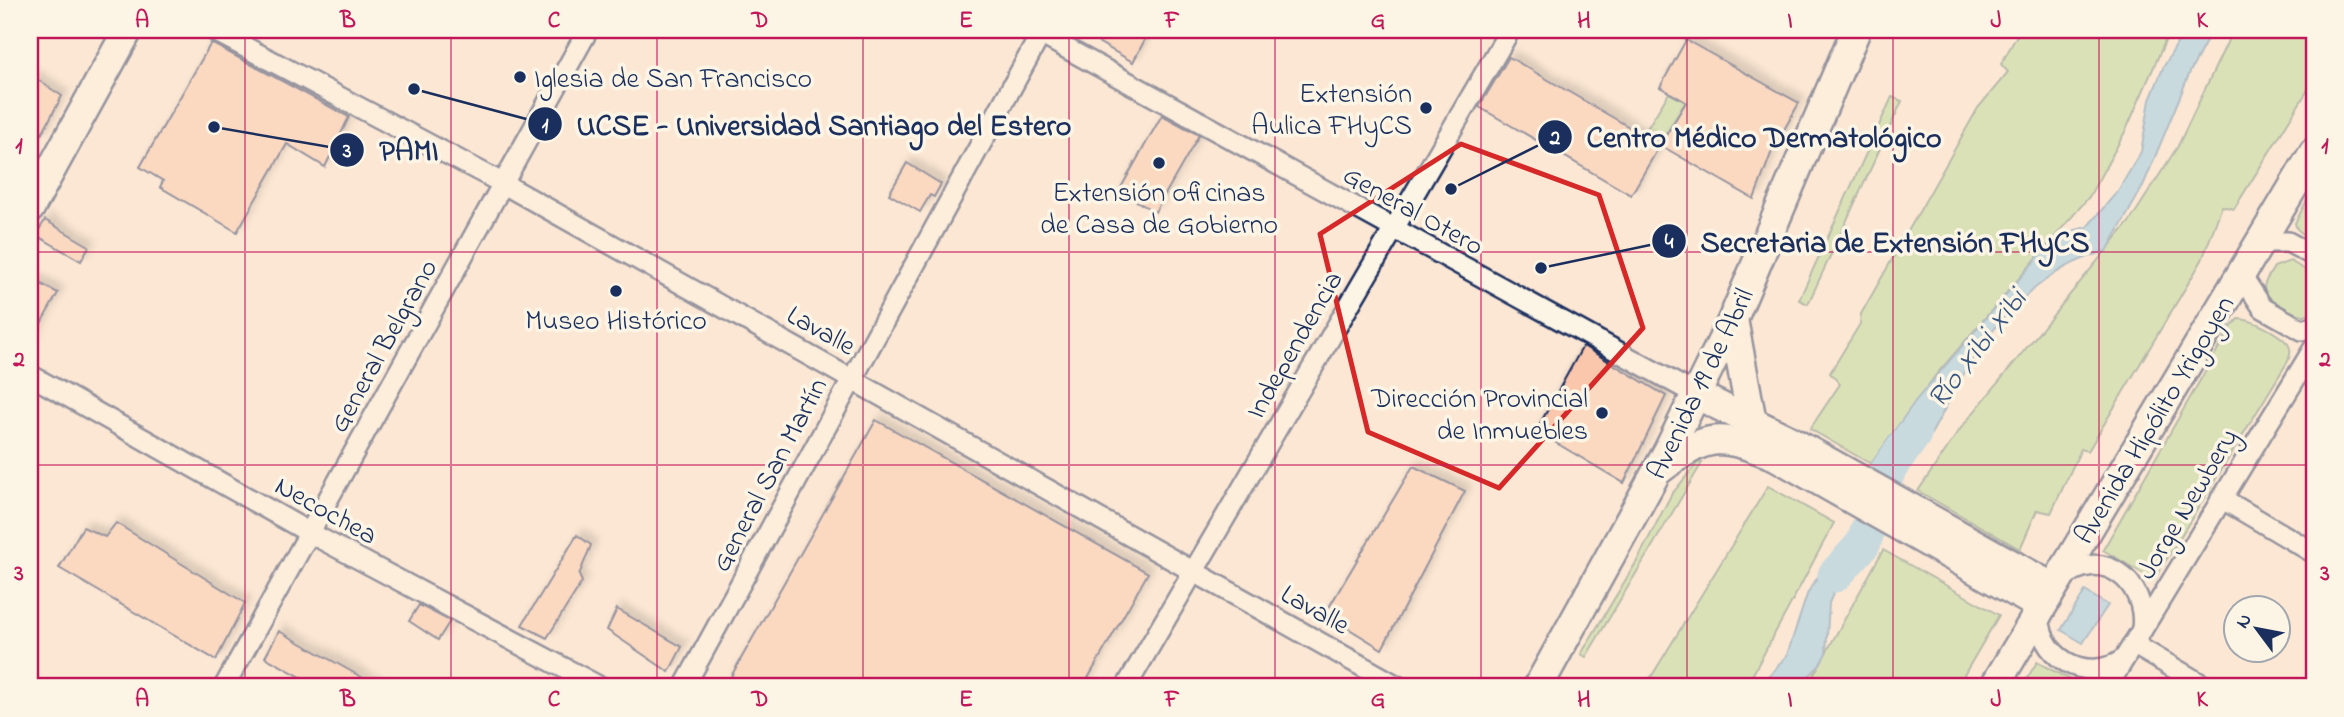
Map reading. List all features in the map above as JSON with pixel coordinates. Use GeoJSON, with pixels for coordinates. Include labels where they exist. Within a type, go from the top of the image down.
{"type":"FeatureCollection","features":[{"type":"Feature","properties":{"kind":"main road"},"geometry":{"type":"LineString","coordinates":[[30,208],[128,30]]}},
{"type":"Feature","properties":{"kind":"main road","name":"Avenida 19 de Abril"},"geometry":{"type":"LineString","coordinates":[[1538,687],[1697,395],[1733,319],[1854,30]]}},
{"type":"Feature","properties":{"kind":"main road","name":"Avenida Hipólito Yrigoyen"},"geometry":{"type":"LineString","coordinates":[[1994,687],[2314,152]]}},
{"type":"Feature","properties":{"kind":"main road"},"geometry":{"type":"LineString","coordinates":[[1733,319],[1752,422]]}},
{"type":"Feature","properties":{"kind":"main road"},"geometry":{"type":"LineString","coordinates":[[1697,395],[1752,422],[1781,447],[2046,596]]}},
{"type":"Feature","properties":{"kind":"main road"},"geometry":{"type":"LineString","coordinates":[[1656,472],[1691,447],[1723,438],[1781,447]]}},
{"type":"Feature","properties":{"kind":"street","name":"Lavalle"},"geometry":{"type":"LineString","coordinates":[[212,30],[502,183],[1399,687]]}},
{"type":"Feature","properties":{"kind":"street","name":"General Belgrano"},"geometry":{"type":"LineString","coordinates":[[224,687],[588,30]]}},
{"type":"Feature","properties":{"kind":"street","name":"Independencia"},"geometry":{"type":"LineString","coordinates":[[1126,687],[1510,30]]}},
{"type":"Feature","properties":{"kind":"street","name":"General Otero"},"geometry":{"type":"LineString","coordinates":[[1039,31],[1392,229],[1697,395]]}},
{"type":"Feature","properties":{"kind":"street","name":"General San Martín"},"geometry":{"type":"LineString","coordinates":[[684,687],[1039,31]]}},
{"type":"Feature","properties":{"kind":"street"},"geometry":{"type":"LineString","coordinates":[[2260,242],[2288,242],[2314,256]]}},
{"type":"Feature","properties":{"kind":"street"},"geometry":{"type":"LineString","coordinates":[[2241,275],[2263,308],[2302,330],[2314,327]]}},
{"type":"Feature","properties":{"kind":"street","name":"Jorge Newbery"},"geometry":{"type":"LineString","coordinates":[[2107,687],[2314,348]]}},
{"type":"Feature","properties":{"kind":"street","name":"Necochea"},"geometry":{"type":"LineString","coordinates":[[30,375],[310,533],[600,687]]}},
{"type":"Feature","properties":{"kind":"street"},"geometry":{"type":"LineString","coordinates":[[2221,498],[2314,553]]}},
{"type":"Feature","properties":{"kind":"street"},"geometry":{"type":"LineString","coordinates":[[2091,565],[2118,572],[2131,583],[2142,602],[2133,644],[2111,667],[2090,670],[2060,658],[2041,632],[2046,596],[2080,567],[2091,565]]}},
{"type":"Feature","properties":{"kind":"street"},"geometry":{"type":"LineString","coordinates":[[2133,644],[2206,687]]}},
{"type":"Feature","properties":{"kind":"highlighted area"},"geometry":{"type":"Polygon","coordinates":[[[1461,144],[1599,195],[1643,328],[1499,488],[1368,432],[1320,234],[1461,144]]]}},
{"type":"Feature","properties":{"kind":"green space"},"geometry":{"type":"Polygon","coordinates":[[[2020,30],[2170,30],[2126,130],[2089,197],[1935,376],[1871,464],[1810,429],[1840,384],[1830,373],[1860,324],[1861,314],[1978,108],[2008,72],[2001,64],[2020,30]]]}},
{"type":"Feature","properties":{"kind":"green space"},"geometry":{"type":"Polygon","coordinates":[[[2233,30],[2314,30],[2314,80],[2234,209],[2222,206],[2202,260],[2088,451],[2081,449],[2051,513],[2037,510],[2020,549],[1918,491],[1961,428],[2130,221],[2178,146],[2233,30]]]}},
{"type":"Feature","properties":{"kind":"green space"},"geometry":{"type":"Polygon","coordinates":[[[1669,93],[1686,102],[1660,145],[1643,135],[1669,93]]]}},
{"type":"Feature","properties":{"kind":"green space"},"geometry":{"type":"Polygon","coordinates":[[[1892,97],[1902,101],[1808,304],[1799,300],[1892,97]]]}},
{"type":"Feature","properties":{"kind":"green space"},"geometry":{"type":"Polygon","coordinates":[[[2314,187],[2314,243],[2297,229],[2295,223],[2314,187]]]}},
{"type":"Feature","properties":{"kind":"green space"},"geometry":{"type":"Polygon","coordinates":[[[2290,261],[2314,275],[2314,310],[2305,315],[2275,302],[2269,298],[2264,288],[2274,267],[2290,261]]]}},
{"type":"Feature","properties":{"kind":"green space"},"geometry":{"type":"Polygon","coordinates":[[[2238,319],[2258,324],[2278,335],[2289,346],[2289,359],[2154,580],[2103,550],[2230,328],[2238,319]]]}},
{"type":"Feature","properties":{"kind":"green space"},"geometry":{"type":"Polygon","coordinates":[[[1698,462],[1702,463],[1586,657],[1581,654],[1637,561],[1671,495],[1698,462]]]}},
{"type":"Feature","properties":{"kind":"green space"},"geometry":{"type":"Polygon","coordinates":[[[1768,486],[1834,523],[1746,687],[1645,687],[1768,486]]]}},
{"type":"Feature","properties":{"kind":"green space"},"geometry":{"type":"Polygon","coordinates":[[[1883,550],[1999,615],[1957,687],[1807,687],[1883,550]]]}},
{"type":"Feature","properties":{"kind":"green space"},"geometry":{"type":"Polygon","coordinates":[[[2037,662],[2082,686],[2022,687],[2037,662]]]}},
{"type":"Feature","properties":{"kind":"water"},"geometry":{"type":"Polygon","coordinates":[[[2185,30],[2212,30],[2190,72],[2143,186],[2107,251],[2060,270],[2020,301],[2002,320],[1971,362],[1924,445],[1897,479],[1871,464],[1916,400],[2049,244],[2058,235],[2087,227],[2118,191],[2141,152],[2150,100],[2163,68],[2185,30]]]}},
{"type":"Feature","properties":{"kind":"water"},"geometry":{"type":"Polygon","coordinates":[[[1853,533],[1877,547],[1856,573],[1835,589],[1829,603],[1826,653],[1819,666],[1806,679],[1790,687],[1760,687],[1787,655],[1808,592],[1822,571],[1847,548],[1853,533]]]}},
{"type":"Feature","properties":{"kind":"water"},"geometry":{"type":"Polygon","coordinates":[[[2085,591],[2108,605],[2083,643],[2061,630],[2085,591]]]}},
{"type":"Feature","properties":{"kind":"building"},"geometry":{"type":"Polygon","coordinates":[[[1077,30],[1150,30],[1133,62],[1077,30]]]}},
{"type":"Feature","properties":{"kind":"building"},"geometry":{"type":"Polygon","coordinates":[[[1686,40],[1799,103],[1772,151],[1754,199],[1660,145],[1686,102],[1660,87],[1686,40]]]}},
{"type":"Feature","properties":{"kind":"building"},"geometry":{"type":"Polygon","coordinates":[[[211,43],[349,117],[325,167],[287,144],[237,232],[160,187],[163,181],[140,167],[211,43]]]}},
{"type":"Feature","properties":{"kind":"building"},"geometry":{"type":"Polygon","coordinates":[[[1509,57],[1660,145],[1631,195],[1479,107],[1509,57]]]}},
{"type":"Feature","properties":{"kind":"building"},"geometry":{"type":"Polygon","coordinates":[[[30,75],[62,96],[40,137],[30,131],[30,75]]]}},
{"type":"Feature","properties":{"kind":"building","name":"Extensión oficinas de Casa de Gobierno"},"geometry":{"type":"Polygon","coordinates":[[[1162,115],[1199,135],[1155,212],[1119,191],[1162,115]]]}},
{"type":"Feature","properties":{"kind":"building"},"geometry":{"type":"Polygon","coordinates":[[[907,163],[941,184],[934,197],[930,195],[920,212],[889,194],[907,163]]]}},
{"type":"Feature","properties":{"kind":"building"},"geometry":{"type":"Polygon","coordinates":[[[45,220],[89,246],[81,261],[36,235],[45,220]]]}},
{"type":"Feature","properties":{"kind":"building"},"geometry":{"type":"Polygon","coordinates":[[[30,278],[58,293],[30,343],[30,278]]]}},
{"type":"Feature","properties":{"kind":"building","name":"Dirección Provincial de Inmuebles"},"geometry":{"type":"Polygon","coordinates":[[[1583,346],[1666,396],[1624,483],[1536,431],[1583,346]]]}},
{"type":"Feature","properties":{"kind":"building"},"geometry":{"type":"Polygon","coordinates":[[[876,420],[1148,573],[1083,687],[725,687],[876,420]]]}},
{"type":"Feature","properties":{"kind":"building"},"geometry":{"type":"Polygon","coordinates":[[[1413,466],[1465,491],[1382,649],[1325,614],[1413,466]]]}},
{"type":"Feature","properties":{"kind":"building"},"geometry":{"type":"Polygon","coordinates":[[[116,523],[245,603],[216,660],[59,568],[83,527],[105,537],[116,523]]]}},
{"type":"Feature","properties":{"kind":"building"},"geometry":{"type":"Polygon","coordinates":[[[577,535],[591,545],[579,575],[582,582],[547,638],[522,625],[577,535]]]}},
{"type":"Feature","properties":{"kind":"building"},"geometry":{"type":"Polygon","coordinates":[[[419,605],[450,621],[438,640],[409,621],[419,605]]]}},
{"type":"Feature","properties":{"kind":"building"},"geometry":{"type":"Polygon","coordinates":[[[617,609],[682,647],[669,672],[607,630],[617,609]]]}},
{"type":"Feature","properties":{"kind":"building"},"geometry":{"type":"Polygon","coordinates":[[[279,631],[379,687],[319,687],[265,657],[279,631]]]}},
{"type":"Feature","properties":{"kind":"waterway","name":"Río Xibi Xibi"},"geometry":{"type":"LineString","coordinates":[[1835,575],[1863,544],[1889,469],[1914,434]]}},
{"type":"Feature","properties":{"kind":"place","name":"Iglesia de San Francisco"},"geometry":{"type":"Point","coordinates":[520,77]}},
{"type":"Feature","properties":{"kind":"place","name":"UCSE - Universidad Santiago del Estero"},"geometry":{"type":"Point","coordinates":[414,89]}},
{"type":"Feature","properties":{"kind":"place","name":"Extensión Aulica FHyCS"},"geometry":{"type":"Point","coordinates":[1426,108]}},
{"type":"Feature","properties":{"kind":"place","name":"PAMI"},"geometry":{"type":"Point","coordinates":[214,127]}},
{"type":"Feature","properties":{"kind":"place","name":"Extensión oficinas de Casa de Gobierno"},"geometry":{"type":"Point","coordinates":[1159,163]}},
{"type":"Feature","properties":{"kind":"place","name":"Centro Médico Dermatológico"},"geometry":{"type":"Point","coordinates":[1451,189]}},
{"type":"Feature","properties":{"kind":"place","name":"Secretaria de Extensión FHyCS"},"geometry":{"type":"Point","coordinates":[1541,268]}},
{"type":"Feature","properties":{"kind":"place","name":"Museo Histórico"},"geometry":{"type":"Point","coordinates":[616,291]}},
{"type":"Feature","properties":{"kind":"place","name":"Dirección Provincial de Inmuebles"},"geometry":{"type":"Point","coordinates":[1602,413]}}]}
